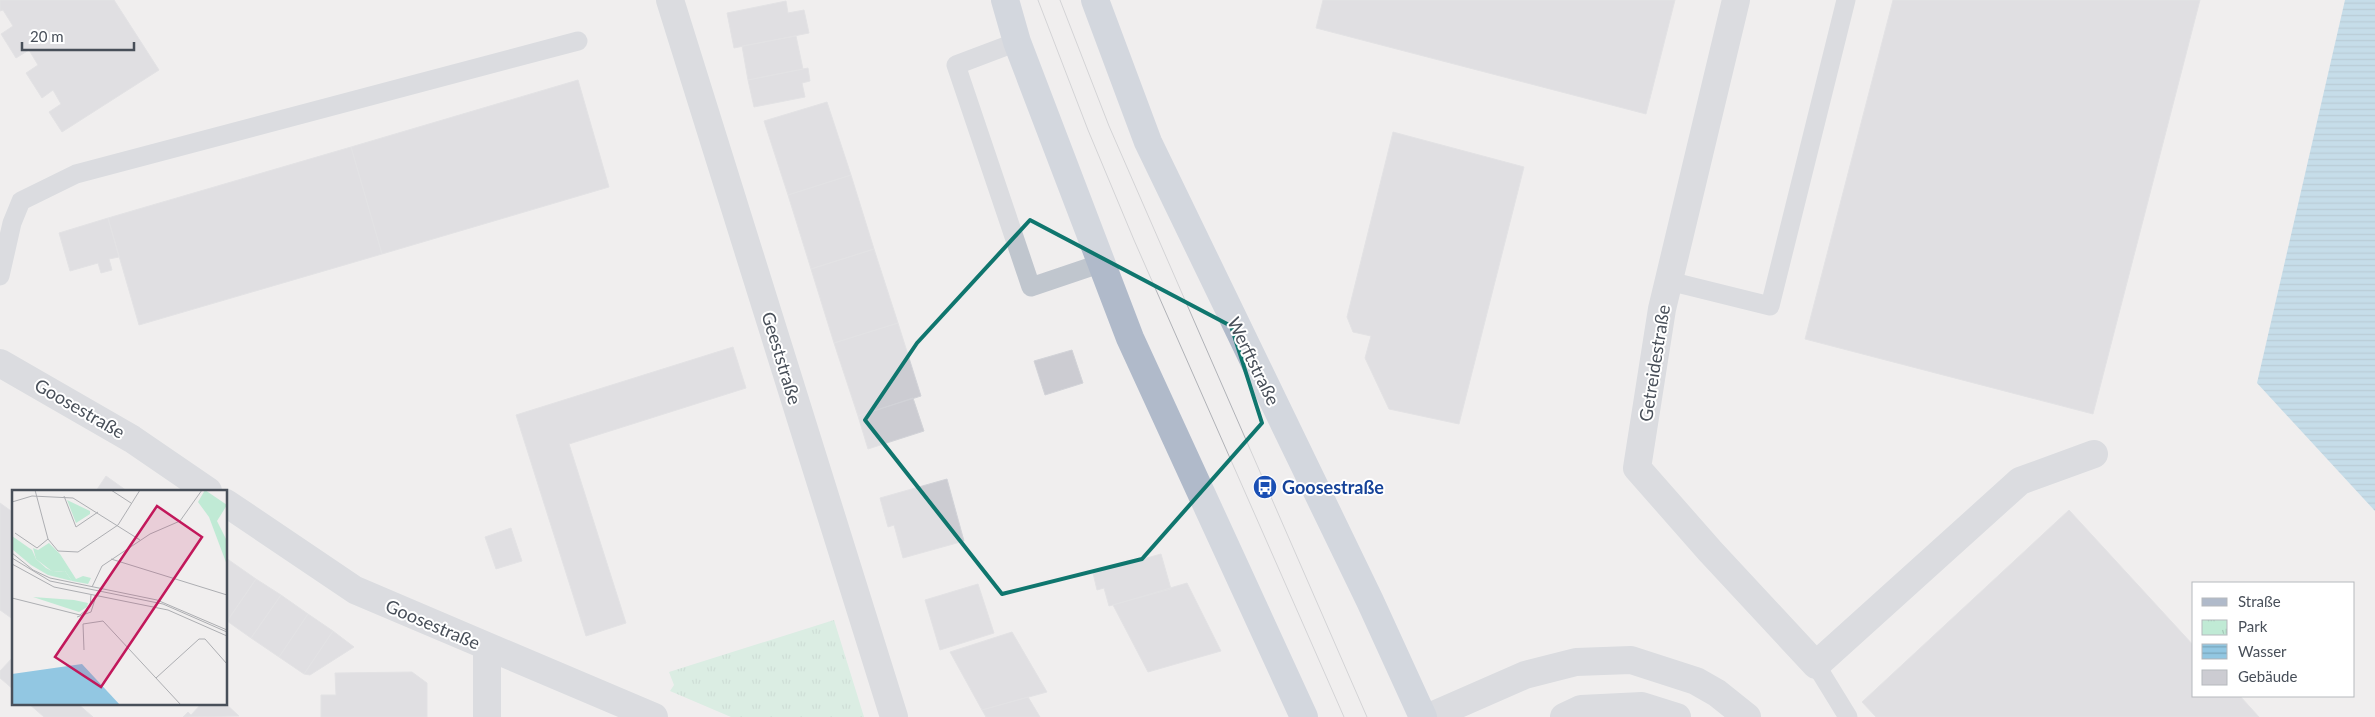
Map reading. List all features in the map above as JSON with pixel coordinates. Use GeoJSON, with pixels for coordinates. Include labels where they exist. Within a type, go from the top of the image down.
{"type":"FeatureCollection","features":[{"type":"Feature","properties":{"kind":"main road"},"geometry":{"type":"LineString","coordinates":[[1005,0],[1017,42],[1130,338],[1304,717]]}},
{"type":"Feature","properties":{"kind":"main road","name":"Werftstraße"},"geometry":{"type":"LineString","coordinates":[[1095,0],[1148,142],[1370,601],[1423,717]]}},
{"type":"Feature","properties":{"kind":"street","name":"Geeststraße"},"geometry":{"type":"LineString","coordinates":[[670,0],[894,717]]}},
{"type":"Feature","properties":{"kind":"street","name":"Getreidestraße"},"geometry":{"type":"LineString","coordinates":[[1736,0],[1662,309],[1637,468],[1710,551],[1816,665]]}},
{"type":"Feature","properties":{"kind":"street","name":"Goosestraße"},"geometry":{"type":"LineString","coordinates":[[0,363],[132,439],[207,490]]}},
{"type":"Feature","properties":{"kind":"street"},"geometry":{"type":"LineString","coordinates":[[1816,665],[2020,481],[2094,454]]}},
{"type":"Feature","properties":{"kind":"street","name":"Goosestraße"},"geometry":{"type":"LineString","coordinates":[[228,504],[355,590],[487,648],[654,717]]}},
{"type":"Feature","properties":{"kind":"street"},"geometry":{"type":"LineString","coordinates":[[487,648],[487,717]]}},
{"type":"Feature","properties":{"kind":"street"},"geometry":{"type":"LineString","coordinates":[[1429,717],[1525,675],[1576,662],[1631,660],[1696,681],[1717,693],[1747,717]]}},
{"type":"Feature","properties":{"kind":"street"},"geometry":{"type":"LineString","coordinates":[[1564,717],[1581,709],[1642,706],[1677,717]]}},
{"type":"Feature","properties":{"kind":"lane"},"geometry":{"type":"LineString","coordinates":[[1669,282],[1770,306],[1846,0]]}},
{"type":"Feature","properties":{"kind":"lane"},"geometry":{"type":"LineString","coordinates":[[0,276],[12,223],[21,201],[76,174],[578,41]]}},
{"type":"Feature","properties":{"kind":"lane"},"geometry":{"type":"LineString","coordinates":[[1017,42],[956,65],[1031,287],[1102,263]]}},
{"type":"Feature","properties":{"kind":"lane","name":"Getreidestraße"},"geometry":{"type":"LineString","coordinates":[[1816,665],[1848,717]]}},
{"type":"Feature","properties":{"kind":"highlighted area"},"geometry":{"type":"Polygon","coordinates":[[[1030,220],[1231,326],[1262,423],[1142,559],[1002,594],[865,420],[917,343],[1030,220]]]}},
{"type":"Feature","properties":{"kind":"green space"},"geometry":{"type":"Polygon","coordinates":[[[834,620],[864,717],[731,717],[670,691],[674,685],[669,672],[834,620]]]}},
{"type":"Feature","properties":{"kind":"water"},"geometry":{"type":"Polygon","coordinates":[[[2345,0],[2375,0],[2375,511],[2257,383],[2345,0]]]}},
{"type":"Feature","properties":{"kind":"building"},"geometry":{"type":"Polygon","coordinates":[[[0,0],[114,0],[159,70],[62,132],[49,112],[61,104],[53,90],[42,98],[26,73],[38,65],[29,50],[16,58],[1,34],[13,26],[3,10],[0,11],[0,0]]]}},
{"type":"Feature","properties":{"kind":"building"},"geometry":{"type":"Polygon","coordinates":[[[1323,0],[1675,0],[1646,114],[1316,28],[1323,0]]]}},
{"type":"Feature","properties":{"kind":"building"},"geometry":{"type":"Polygon","coordinates":[[[1893,0],[2200,0],[2093,414],[1805,339],[1893,0]]]}},
{"type":"Feature","properties":{"kind":"building"},"geometry":{"type":"Polygon","coordinates":[[[786,1],[788,13],[804,10],[809,33],[734,48],[727,13],[786,1]]]}},
{"type":"Feature","properties":{"kind":"building"},"geometry":{"type":"Polygon","coordinates":[[[796,36],[803,69],[748,80],[742,46],[796,36]]]}},
{"type":"Feature","properties":{"kind":"building"},"geometry":{"type":"Polygon","coordinates":[[[808,68],[810,81],[802,83],[805,97],[754,107],[748,80],[808,68]]]}},
{"type":"Feature","properties":{"kind":"building"},"geometry":{"type":"Polygon","coordinates":[[[578,80],[609,187],[382,254],[351,147],[578,80]]]}},
{"type":"Feature","properties":{"kind":"building"},"geometry":{"type":"Polygon","coordinates":[[[827,102],[851,175],[788,195],[764,121],[827,102]]]}},
{"type":"Feature","properties":{"kind":"building"},"geometry":{"type":"Polygon","coordinates":[[[1393,132],[1524,167],[1459,424],[1389,409],[1365,358],[1371,336],[1353,332],[1347,317],[1393,132]]]}},
{"type":"Feature","properties":{"kind":"building"},"geometry":{"type":"Polygon","coordinates":[[[351,147],[382,254],[139,325],[108,218],[351,147]]]}},
{"type":"Feature","properties":{"kind":"building"},"geometry":{"type":"Polygon","coordinates":[[[851,175],[874,249],[811,269],[788,195],[851,175]]]}},
{"type":"Feature","properties":{"kind":"building"},"geometry":{"type":"Polygon","coordinates":[[[108,218],[119,257],[109,259],[112,270],[101,273],[98,263],[70,271],[59,233],[108,218]]]}},
{"type":"Feature","properties":{"kind":"building"},"geometry":{"type":"Polygon","coordinates":[[[874,249],[898,323],[834,343],[811,269],[874,249]]]}},
{"type":"Feature","properties":{"kind":"building"},"geometry":{"type":"Polygon","coordinates":[[[898,323],[921,396],[858,416],[834,343],[898,323]]]}},
{"type":"Feature","properties":{"kind":"building"},"geometry":{"type":"Polygon","coordinates":[[[733,347],[746,388],[569,444],[626,623],[586,636],[516,415],[733,347]]]}},
{"type":"Feature","properties":{"kind":"building"},"geometry":{"type":"Polygon","coordinates":[[[1072,350],[1083,383],[1045,395],[1034,361],[1072,350]]]}},
{"type":"Feature","properties":{"kind":"building"},"geometry":{"type":"Polygon","coordinates":[[[913,398],[924,431],[868,449],[858,416],[913,398]]]}},
{"type":"Feature","properties":{"kind":"building"},"geometry":{"type":"Polygon","coordinates":[[[106,476],[126,490],[97,490],[106,476]]]}},
{"type":"Feature","properties":{"kind":"building"},"geometry":{"type":"Polygon","coordinates":[[[947,479],[964,541],[903,558],[894,525],[888,527],[880,498],[947,479]]]}},
{"type":"Feature","properties":{"kind":"building"},"geometry":{"type":"Polygon","coordinates":[[[0,503],[12,512],[12,619],[0,610],[0,503]]]}},
{"type":"Feature","properties":{"kind":"building"},"geometry":{"type":"Polygon","coordinates":[[[2069,510],[2192,644],[2192,697],[2241,697],[2259,717],[1876,717],[1862,702],[2069,510]]]}},
{"type":"Feature","properties":{"kind":"building"},"geometry":{"type":"Polygon","coordinates":[[[511,528],[522,561],[496,569],[485,537],[511,528]]]}},
{"type":"Feature","properties":{"kind":"building"},"geometry":{"type":"Polygon","coordinates":[[[1161,554],[1171,589],[1109,606],[1104,588],[1097,590],[1093,573],[1161,554]]]}},
{"type":"Feature","properties":{"kind":"building"},"geometry":{"type":"Polygon","coordinates":[[[228,559],[256,579],[228,620],[228,559]]]}},
{"type":"Feature","properties":{"kind":"building"},"geometry":{"type":"Polygon","coordinates":[[[256,579],[281,595],[251,638],[228,622],[256,579]]]}},
{"type":"Feature","properties":{"kind":"building"},"geometry":{"type":"Polygon","coordinates":[[[1187,583],[1221,651],[1148,672],[1113,605],[1187,583]]]}},
{"type":"Feature","properties":{"kind":"building"},"geometry":{"type":"Polygon","coordinates":[[[978,584],[994,633],[940,650],[925,600],[978,584]]]}},
{"type":"Feature","properties":{"kind":"building"},"geometry":{"type":"Polygon","coordinates":[[[281,595],[308,614],[279,657],[251,638],[281,595]]]}},
{"type":"Feature","properties":{"kind":"building"},"geometry":{"type":"Polygon","coordinates":[[[308,614],[333,631],[304,674],[279,657],[308,614]]]}},
{"type":"Feature","properties":{"kind":"building"},"geometry":{"type":"Polygon","coordinates":[[[333,631],[354,647],[310,675],[304,674],[333,631]]]}},
{"type":"Feature","properties":{"kind":"building"},"geometry":{"type":"Polygon","coordinates":[[[1012,632],[1047,692],[982,710],[950,652],[1012,632]]]}},
{"type":"Feature","properties":{"kind":"building"},"geometry":{"type":"Polygon","coordinates":[[[12,658],[12,688],[0,678],[0,671],[12,658]]]}},
{"type":"Feature","properties":{"kind":"building"},"geometry":{"type":"Polygon","coordinates":[[[412,672],[427,683],[427,717],[321,717],[321,695],[336,695],[335,673],[412,672]]]}},
{"type":"Feature","properties":{"kind":"building"},"geometry":{"type":"Polygon","coordinates":[[[1028,697],[1040,717],[986,717],[982,710],[1028,697]]]}},
{"type":"Feature","properties":{"kind":"building"},"geometry":{"type":"Polygon","coordinates":[[[29,704],[78,704],[93,717],[44,717],[29,704]]]}},
{"type":"Feature","properties":{"kind":"building"},"geometry":{"type":"Polygon","coordinates":[[[201,704],[226,704],[239,716],[183,717],[188,712],[191,715],[201,704]]]}},
{"type":"Feature","properties":{"kind":"tram line"},"geometry":{"type":"LineString","coordinates":[[1038,0],[1088,130],[1134,240],[1344,717]]}},
{"type":"Feature","properties":{"kind":"tram line"},"geometry":{"type":"LineString","coordinates":[[1060,0],[1109,126],[1367,717]]}},
{"type":"Feature","properties":{"kind":"place","name":"Goosestraße"},"geometry":{"type":"Point","coordinates":[1265,487]}}]}
